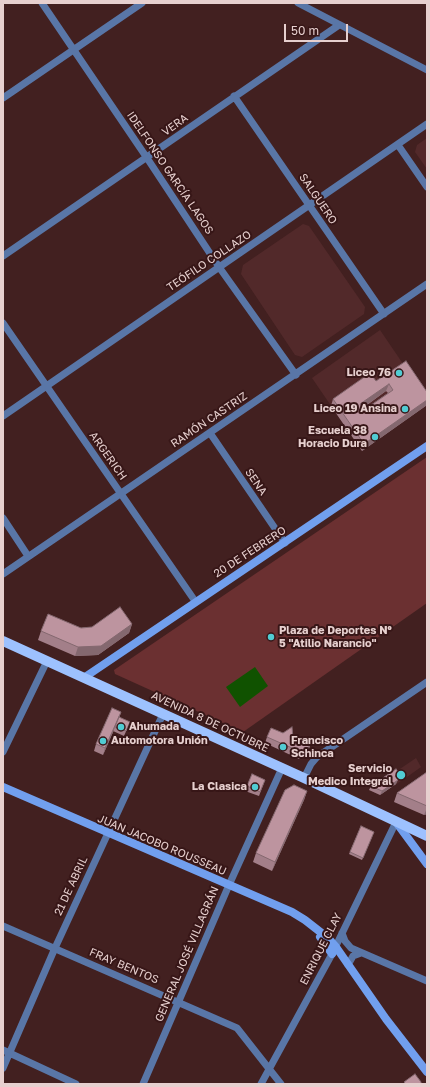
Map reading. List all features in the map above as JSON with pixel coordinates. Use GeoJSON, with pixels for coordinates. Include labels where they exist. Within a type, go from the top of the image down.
{"type":"FeatureCollection","features":[{"type":"Feature","properties":{"kind":"main road","name":"AVENIDA 8 DE OCTUBRE"},"geometry":{"type":"LineString","coordinates":[[3,641],[304,778],[427,836]]}},
{"type":"Feature","properties":{"kind":"street","name":"IDELFONSO GARCÍA LAGOS"},"geometry":{"type":"LineString","coordinates":[[42,3],[219,267],[296,375]]}},
{"type":"Feature","properties":{"kind":"street"},"geometry":{"type":"LineString","coordinates":[[3,98],[142,3]]}},
{"type":"Feature","properties":{"kind":"street"},"geometry":{"type":"LineString","coordinates":[[298,3],[427,70]]}},
{"type":"Feature","properties":{"kind":"street","name":"VERA"},"geometry":{"type":"LineString","coordinates":[[3,256],[339,25]]}},
{"type":"Feature","properties":{"kind":"street","name":"SALGUERO"},"geometry":{"type":"LineString","coordinates":[[234,96],[384,314]]}},
{"type":"Feature","properties":{"kind":"street","name":"TEÓFILO COLLAZO"},"geometry":{"type":"LineString","coordinates":[[3,416],[427,124]]}},
{"type":"Feature","properties":{"kind":"street"},"geometry":{"type":"LineString","coordinates":[[398,145],[427,187]]}},
{"type":"Feature","properties":{"kind":"street","name":"RAMÓN CASTRIZ"},"geometry":{"type":"LineString","coordinates":[[3,574],[427,284]]}},
{"type":"Feature","properties":{"kind":"street","name":"ARGERICH"},"geometry":{"type":"LineString","coordinates":[[3,323],[195,601]]}},
{"type":"Feature","properties":{"kind":"street","name":"SENA"},"geometry":{"type":"LineString","coordinates":[[210,433],[285,543]]}},
{"type":"Feature","properties":{"kind":"street","name":"20 DE FEBRERO"},"geometry":{"type":"LineString","coordinates":[[84,677],[427,446]]}},
{"type":"Feature","properties":{"kind":"street"},"geometry":{"type":"LineString","coordinates":[[3,518],[28,556]]}},
{"type":"Feature","properties":{"kind":"street"},"geometry":{"type":"LineString","coordinates":[[3,752],[46,661]]}},
{"type":"Feature","properties":{"kind":"street"},"geometry":{"type":"LineString","coordinates":[[304,778],[311,764],[317,757],[427,682]]}},
{"type":"Feature","properties":{"kind":"street","name":"21 DE ABRIL"},"geometry":{"type":"LineString","coordinates":[[3,1068],[6,1052],[163,714]]}},
{"type":"Feature","properties":{"kind":"street","name":"GENERAL JOSÉ VILLAGRÁN"},"geometry":{"type":"LineString","coordinates":[[142,1084],[282,768]]}},
{"type":"Feature","properties":{"kind":"street","name":"JUAN JACOBO ROUSSEAU"},"geometry":{"type":"LineString","coordinates":[[3,787],[292,912],[328,938],[334,950],[348,965],[386,1019],[427,1072]]}},
{"type":"Feature","properties":{"kind":"street"},"geometry":{"type":"LineString","coordinates":[[396,822],[427,864]]}},
{"type":"Feature","properties":{"kind":"street","name":"ENRIQUE CLAY"},"geometry":{"type":"LineString","coordinates":[[261,1084],[334,950],[396,822]]}},
{"type":"Feature","properties":{"kind":"street","name":"FRAY BENTOS"},"geometry":{"type":"LineString","coordinates":[[3,926],[237,1028],[281,1084]]}},
{"type":"Feature","properties":{"kind":"street"},"geometry":{"type":"LineString","coordinates":[[342,933],[348,945],[361,953],[427,981]]}},
{"type":"Feature","properties":{"kind":"street"},"geometry":{"type":"LineString","coordinates":[[348,965],[353,956],[361,953]]}},
{"type":"Feature","properties":{"kind":"street"},"geometry":{"type":"LineString","coordinates":[[6,1052],[76,1084]]}},
{"type":"Feature","properties":{"kind":"shaded area"},"geometry":{"type":"Polygon","coordinates":[[[427,138],[427,169],[415,152],[417,145],[427,138]]]}},
{"type":"Feature","properties":{"kind":"shaded area"},"geometry":{"type":"Polygon","coordinates":[[[303,224],[309,226],[365,307],[364,314],[302,357],[295,355],[241,274],[243,265],[303,224]]]}},
{"type":"Feature","properties":{"kind":"shaded area"},"geometry":{"type":"Polygon","coordinates":[[[380,330],[427,399],[362,451],[312,378],[380,330]]]}},
{"type":"Feature","properties":{"kind":"shaded area","name":"Plaza de Deportes Nº 5 \"Atilio Narancio\""},"geometry":{"type":"Polygon","coordinates":[[[427,457],[427,603],[243,732],[115,674],[114,670],[427,457]]]}},
{"type":"Feature","properties":{"kind":"shaded area"},"geometry":{"type":"Polygon","coordinates":[[[255,667],[268,686],[240,707],[226,687],[255,667]]]}},
{"type":"Feature","properties":{"kind":"shaded area","name":"Servicio Medico Integral"},"geometry":{"type":"Polygon","coordinates":[[[416,758],[421,767],[407,777],[380,795],[369,790],[416,758]]]}},
{"type":"Feature","properties":{"kind":"building"},"geometry":{"type":"Polygon","coordinates":[[[406,361],[427,392],[427,400],[364,444],[333,399],[370,373],[376,381],[406,361]],[[389,384],[360,404],[364,410],[393,390],[389,384]]]}},
{"type":"Feature","properties":{"kind":"building"},"geometry":{"type":"Polygon","coordinates":[[[120,607],[132,624],[101,646],[78,647],[41,631],[48,614],[81,628],[92,627],[120,607]]]}},
{"type":"Feature","properties":{"kind":"building","name":"Automotora Unión"},"geometry":{"type":"Polygon","coordinates":[[[112,708],[121,712],[105,748],[96,744],[112,708]]]}},
{"type":"Feature","properties":{"kind":"building"},"geometry":{"type":"Polygon","coordinates":[[[119,717],[130,722],[126,731],[115,727],[119,717]]]}},
{"type":"Feature","properties":{"kind":"building"},"geometry":{"type":"Polygon","coordinates":[[[292,727],[293,738],[300,741],[305,739],[310,746],[301,752],[267,737],[271,728],[283,733],[292,727]]]}},
{"type":"Feature","properties":{"kind":"building"},"geometry":{"type":"Polygon","coordinates":[[[396,769],[399,773],[395,776],[398,780],[382,791],[371,786],[396,769]]]}},
{"type":"Feature","properties":{"kind":"building"},"geometry":{"type":"Polygon","coordinates":[[[427,772],[427,806],[397,793],[427,772]]]}},
{"type":"Feature","properties":{"kind":"building","name":"La Clasica"},"geometry":{"type":"Polygon","coordinates":[[[252,774],[265,780],[260,792],[247,786],[252,774]]]}},
{"type":"Feature","properties":{"kind":"building"},"geometry":{"type":"Polygon","coordinates":[[[294,785],[307,791],[275,862],[256,853],[285,790],[294,785]]]}},
{"type":"Feature","properties":{"kind":"building"},"geometry":{"type":"Polygon","coordinates":[[[361,826],[374,832],[363,858],[350,852],[361,826]]]}},
{"type":"Feature","properties":{"kind":"building"},"geometry":{"type":"Polygon","coordinates":[[[415,1074],[421,1084],[406,1084],[404,1082],[415,1074]]]}},
{"type":"Feature","properties":{"kind":"place","name":"Liceo 76"},"geometry":{"type":"Point","coordinates":[399,373]}},
{"type":"Feature","properties":{"kind":"place","name":"Liceo 19 Ansina"},"geometry":{"type":"Point","coordinates":[405,409]}},
{"type":"Feature","properties":{"kind":"place","name":"Escuela 38 Horacio Dura"},"geometry":{"type":"Point","coordinates":[375,437]}},
{"type":"Feature","properties":{"kind":"place","name":"Plaza de Deportes Nº 5 \"Atilio Narancio\""},"geometry":{"type":"Point","coordinates":[271,637]}},
{"type":"Feature","properties":{"kind":"place","name":"Ahumada"},"geometry":{"type":"Point","coordinates":[121,727]}},
{"type":"Feature","properties":{"kind":"place","name":"Automotora Unión"},"geometry":{"type":"Point","coordinates":[103,741]}},
{"type":"Feature","properties":{"kind":"place","name":"Francisco Schinca"},"geometry":{"type":"Point","coordinates":[283,747]}},
{"type":"Feature","properties":{"kind":"place","name":"Servicio Medico Integral"},"geometry":{"type":"Point","coordinates":[401,775]}},
{"type":"Feature","properties":{"kind":"place","name":"La Clasica"},"geometry":{"type":"Point","coordinates":[255,787]}}]}
